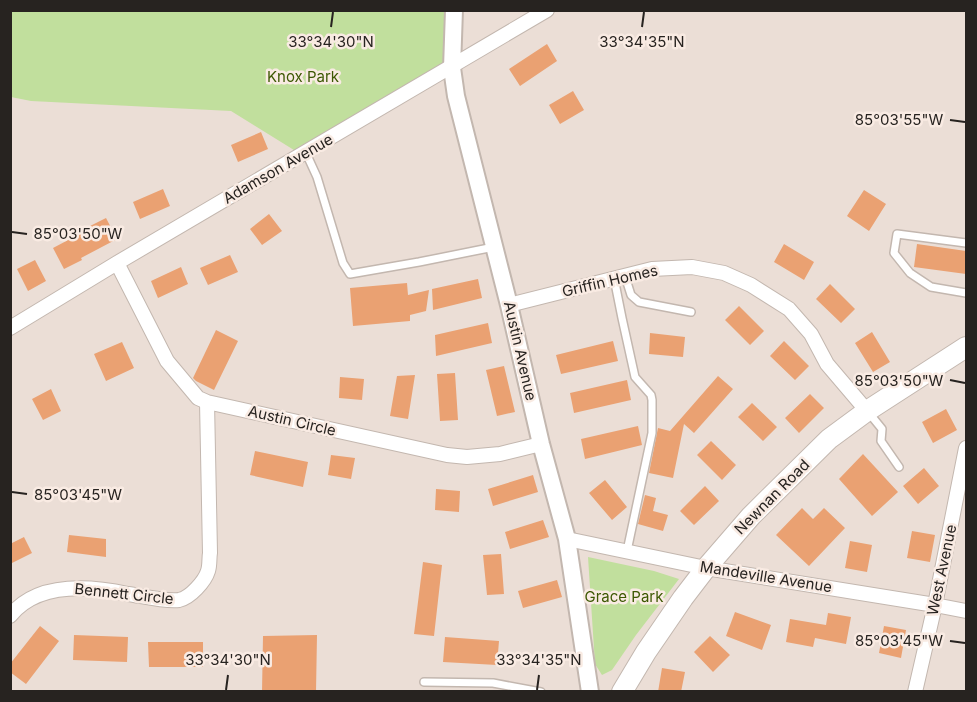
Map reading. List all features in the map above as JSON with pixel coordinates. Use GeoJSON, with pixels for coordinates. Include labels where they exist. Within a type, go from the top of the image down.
{"type":"FeatureCollection","features":[{"type":"Feature","properties":{"kind":"main road","name":"Newnan Road"},"geometry":{"type":"LineString","coordinates":[[622,692],[664,625],[706,568],[751,516],[829,439],[867,411],[966,347]]}},
{"type":"Feature","properties":{"kind":"street","name":"Austin Avenue"},"geometry":{"type":"LineString","coordinates":[[454,10],[452,68],[456,96],[495,247],[541,444],[567,539],[590,692]]}},
{"type":"Feature","properties":{"kind":"street","name":"Adamson Avenue"},"geometry":{"type":"LineString","coordinates":[[10,328],[547,10]]}},
{"type":"Feature","properties":{"kind":"street","name":"Austin Circle"},"geometry":{"type":"LineString","coordinates":[[117,263],[167,361],[198,398],[207,402],[447,455],[467,457],[500,454],[541,444]]}},
{"type":"Feature","properties":{"kind":"street","name":"Griffin Homes"},"geometry":{"type":"LineString","coordinates":[[509,305],[652,269],[692,267],[724,273],[751,285],[789,309],[811,334],[827,364],[867,411]]}},
{"type":"Feature","properties":{"kind":"street","name":"Bennett Circle"},"geometry":{"type":"LineString","coordinates":[[10,616],[29,600],[48,592],[67,588],[127,593],[144,598],[181,600],[197,589],[208,572],[210,553],[207,402]]}},
{"type":"Feature","properties":{"kind":"street","name":"West Avenue"},"geometry":{"type":"LineString","coordinates":[[915,692],[966,448]]}},
{"type":"Feature","properties":{"kind":"street","name":"Mandeville Avenue"},"geometry":{"type":"LineString","coordinates":[[567,539],[706,568],[966,611]]}},
{"type":"Feature","properties":{"kind":"lane"},"geometry":{"type":"LineString","coordinates":[[306,153],[317,177],[343,263],[350,274],[495,247]]}},
{"type":"Feature","properties":{"kind":"lane"},"geometry":{"type":"LineString","coordinates":[[966,243],[897,234],[894,252],[910,273],[931,287],[966,293]]}},
{"type":"Feature","properties":{"kind":"lane"},"geometry":{"type":"LineString","coordinates":[[620,277],[631,295],[639,302],[691,312]]}},
{"type":"Feature","properties":{"kind":"lane"},"geometry":{"type":"LineString","coordinates":[[620,277],[622,318],[636,377],[651,395],[652,400],[652,433],[627,551]]}},
{"type":"Feature","properties":{"kind":"lane"},"geometry":{"type":"LineString","coordinates":[[867,411],[882,429],[881,441],[899,467]]}},
{"type":"Feature","properties":{"kind":"lane"},"geometry":{"type":"LineString","coordinates":[[424,682],[493,683],[541,692]]}},
{"type":"Feature","properties":{"kind":"green space","name":"Knox Park"},"geometry":{"type":"Polygon","coordinates":[[[11,11],[454,11],[452,68],[302,155],[231,111],[31,101],[11,97],[11,11]]]}},
{"type":"Feature","properties":{"kind":"green space","name":"Grace Park"},"geometry":{"type":"Polygon","coordinates":[[[588,557],[654,571],[679,579],[612,670],[602,675],[595,664],[588,557]]]}},
{"type":"Feature","properties":{"kind":"building"},"geometry":{"type":"Polygon","coordinates":[[[547,44],[557,61],[520,86],[509,69],[547,44]]]}},
{"type":"Feature","properties":{"kind":"building"},"geometry":{"type":"Polygon","coordinates":[[[573,91],[584,110],[560,124],[549,105],[573,91]]]}},
{"type":"Feature","properties":{"kind":"building"},"geometry":{"type":"Polygon","coordinates":[[[261,132],[268,149],[238,162],[231,145],[261,132]]]}},
{"type":"Feature","properties":{"kind":"building"},"geometry":{"type":"Polygon","coordinates":[[[163,189],[170,206],[140,219],[133,202],[163,189]]]}},
{"type":"Feature","properties":{"kind":"building"},"geometry":{"type":"Polygon","coordinates":[[[864,190],[886,204],[869,231],[847,216],[864,190]]]}},
{"type":"Feature","properties":{"kind":"building"},"geometry":{"type":"Polygon","coordinates":[[[269,214],[282,231],[262,245],[250,229],[269,214]]]}},
{"type":"Feature","properties":{"kind":"building"},"geometry":{"type":"Polygon","coordinates":[[[106,218],[117,239],[64,269],[53,248],[106,218]]]}},
{"type":"Feature","properties":{"kind":"building"},"geometry":{"type":"Polygon","coordinates":[[[784,244],[814,262],[804,280],[774,262],[784,244]]]}},
{"type":"Feature","properties":{"kind":"building"},"geometry":{"type":"Polygon","coordinates":[[[917,244],[966,251],[966,274],[914,267],[917,244]]]}},
{"type":"Feature","properties":{"kind":"building"},"geometry":{"type":"Polygon","coordinates":[[[230,255],[238,272],[208,285],[200,268],[230,255]]]}},
{"type":"Feature","properties":{"kind":"building"},"geometry":{"type":"Polygon","coordinates":[[[35,260],[46,281],[28,291],[17,269],[35,260]]]}},
{"type":"Feature","properties":{"kind":"building"},"geometry":{"type":"Polygon","coordinates":[[[181,267],[188,284],[158,298],[151,281],[181,267]]]}},
{"type":"Feature","properties":{"kind":"building"},"geometry":{"type":"Polygon","coordinates":[[[478,279],[482,298],[433,310],[432,289],[478,279]]]}},
{"type":"Feature","properties":{"kind":"building"},"geometry":{"type":"Polygon","coordinates":[[[407,283],[408,295],[429,290],[426,311],[410,315],[410,321],[353,326],[350,288],[407,283]]]}},
{"type":"Feature","properties":{"kind":"building"},"geometry":{"type":"Polygon","coordinates":[[[830,284],[855,309],[841,323],[816,299],[830,284]]]}},
{"type":"Feature","properties":{"kind":"building"},"geometry":{"type":"Polygon","coordinates":[[[739,306],[764,331],[750,345],[725,320],[739,306]]]}},
{"type":"Feature","properties":{"kind":"building"},"geometry":{"type":"Polygon","coordinates":[[[488,323],[492,343],[436,356],[435,335],[488,323]]]}},
{"type":"Feature","properties":{"kind":"building"},"geometry":{"type":"Polygon","coordinates":[[[216,330],[238,341],[214,390],[193,378],[216,330]]]}},
{"type":"Feature","properties":{"kind":"building"},"geometry":{"type":"Polygon","coordinates":[[[872,332],[890,362],[873,372],[855,343],[872,332]]]}},
{"type":"Feature","properties":{"kind":"building"},"geometry":{"type":"Polygon","coordinates":[[[650,333],[685,337],[683,357],[649,354],[650,333]]]}},
{"type":"Feature","properties":{"kind":"building"},"geometry":{"type":"Polygon","coordinates":[[[613,341],[618,361],[561,374],[556,355],[613,341]]]}},
{"type":"Feature","properties":{"kind":"building"},"geometry":{"type":"Polygon","coordinates":[[[784,341],[809,366],[795,380],[770,356],[784,341]]]}},
{"type":"Feature","properties":{"kind":"building"},"geometry":{"type":"Polygon","coordinates":[[[122,342],[134,368],[106,381],[94,354],[122,342]]]}},
{"type":"Feature","properties":{"kind":"building"},"geometry":{"type":"Polygon","coordinates":[[[504,366],[515,412],[497,416],[486,370],[504,366]]]}},
{"type":"Feature","properties":{"kind":"building"},"geometry":{"type":"Polygon","coordinates":[[[455,373],[458,420],[440,421],[437,374],[455,373]]]}},
{"type":"Feature","properties":{"kind":"building"},"geometry":{"type":"Polygon","coordinates":[[[415,375],[408,419],[390,416],[397,376],[415,375]]]}},
{"type":"Feature","properties":{"kind":"building"},"geometry":{"type":"Polygon","coordinates":[[[718,376],[733,389],[694,433],[684,424],[673,478],[649,473],[658,428],[670,431],[718,376]]]}},
{"type":"Feature","properties":{"kind":"building"},"geometry":{"type":"Polygon","coordinates":[[[340,377],[364,379],[362,400],[339,398],[340,377]]]}},
{"type":"Feature","properties":{"kind":"building"},"geometry":{"type":"Polygon","coordinates":[[[627,380],[631,400],[574,413],[570,393],[627,380]]]}},
{"type":"Feature","properties":{"kind":"building"},"geometry":{"type":"Polygon","coordinates":[[[51,389],[61,411],[43,420],[32,399],[51,389]]]}},
{"type":"Feature","properties":{"kind":"building"},"geometry":{"type":"Polygon","coordinates":[[[810,394],[824,408],[799,433],[785,418],[810,394]]]}},
{"type":"Feature","properties":{"kind":"building"},"geometry":{"type":"Polygon","coordinates":[[[752,403],[777,427],[763,441],[738,417],[752,403]]]}},
{"type":"Feature","properties":{"kind":"building"},"geometry":{"type":"Polygon","coordinates":[[[946,409],[957,430],[933,443],[922,422],[946,409]]]}},
{"type":"Feature","properties":{"kind":"building"},"geometry":{"type":"Polygon","coordinates":[[[638,426],[642,445],[585,459],[581,439],[638,426]]]}},
{"type":"Feature","properties":{"kind":"building"},"geometry":{"type":"Polygon","coordinates":[[[711,441],[736,465],[722,480],[697,455],[711,441]]]}},
{"type":"Feature","properties":{"kind":"building"},"geometry":{"type":"Polygon","coordinates":[[[255,451],[308,462],[303,487],[250,475],[255,451]]]}},
{"type":"Feature","properties":{"kind":"building"},"geometry":{"type":"Polygon","coordinates":[[[863,454],[898,492],[872,516],[839,479],[863,454]]]}},
{"type":"Feature","properties":{"kind":"building"},"geometry":{"type":"Polygon","coordinates":[[[331,455],[355,458],[351,479],[328,475],[331,455]]]}},
{"type":"Feature","properties":{"kind":"building"},"geometry":{"type":"Polygon","coordinates":[[[924,468],[939,486],[918,504],[903,486],[924,468]]]}},
{"type":"Feature","properties":{"kind":"building"},"geometry":{"type":"Polygon","coordinates":[[[533,475],[538,492],[493,506],[488,489],[533,475]]]}},
{"type":"Feature","properties":{"kind":"building"},"geometry":{"type":"Polygon","coordinates":[[[605,480],[627,507],[612,520],[589,493],[605,480]]]}},
{"type":"Feature","properties":{"kind":"building"},"geometry":{"type":"Polygon","coordinates":[[[705,486],[719,501],[694,525],[680,511],[705,486]]]}},
{"type":"Feature","properties":{"kind":"building"},"geometry":{"type":"Polygon","coordinates":[[[436,489],[460,491],[459,512],[435,510],[436,489]]]}},
{"type":"Feature","properties":{"kind":"building"},"geometry":{"type":"Polygon","coordinates":[[[645,495],[656,498],[653,511],[668,515],[663,531],[638,524],[645,495]]]}},
{"type":"Feature","properties":{"kind":"building"},"geometry":{"type":"Polygon","coordinates":[[[802,508],[813,519],[824,508],[845,528],[809,566],[776,535],[802,508]]]}},
{"type":"Feature","properties":{"kind":"building"},"geometry":{"type":"Polygon","coordinates":[[[543,520],[549,537],[510,549],[505,532],[543,520]]]}},
{"type":"Feature","properties":{"kind":"building"},"geometry":{"type":"Polygon","coordinates":[[[912,531],[935,535],[930,562],[907,558],[912,531]]]}},
{"type":"Feature","properties":{"kind":"building"},"geometry":{"type":"Polygon","coordinates":[[[69,535],[106,539],[106,557],[67,552],[69,535]]]}},
{"type":"Feature","properties":{"kind":"building"},"geometry":{"type":"Polygon","coordinates":[[[24,537],[32,553],[10,564],[10,544],[24,537]]]}},
{"type":"Feature","properties":{"kind":"building"},"geometry":{"type":"Polygon","coordinates":[[[850,541],[872,545],[867,572],[845,568],[850,541]]]}},
{"type":"Feature","properties":{"kind":"building"},"geometry":{"type":"Polygon","coordinates":[[[501,554],[504,594],[487,595],[483,555],[501,554]]]}},
{"type":"Feature","properties":{"kind":"building"},"geometry":{"type":"Polygon","coordinates":[[[423,562],[442,565],[434,636],[414,634],[423,562]]]}},
{"type":"Feature","properties":{"kind":"building"},"geometry":{"type":"Polygon","coordinates":[[[557,580],[562,597],[523,608],[518,591],[557,580]]]}},
{"type":"Feature","properties":{"kind":"building"},"geometry":{"type":"Polygon","coordinates":[[[735,612],[771,625],[762,650],[726,636],[735,612]]]}},
{"type":"Feature","properties":{"kind":"building"},"geometry":{"type":"Polygon","coordinates":[[[828,613],[851,617],[846,644],[815,638],[813,647],[786,642],[790,619],[826,625],[828,613]]]}},
{"type":"Feature","properties":{"kind":"building"},"geometry":{"type":"Polygon","coordinates":[[[40,626],[59,641],[26,684],[10,672],[10,664],[40,626]]]}},
{"type":"Feature","properties":{"kind":"building"},"geometry":{"type":"Polygon","coordinates":[[[884,626],[906,630],[901,658],[879,653],[884,626]]]}},
{"type":"Feature","properties":{"kind":"building"},"geometry":{"type":"Polygon","coordinates":[[[74,635],[128,637],[127,662],[73,660],[74,635]]]}},
{"type":"Feature","properties":{"kind":"building"},"geometry":{"type":"Polygon","coordinates":[[[317,635],[316,692],[262,692],[263,636],[317,635]]]}},
{"type":"Feature","properties":{"kind":"building"},"geometry":{"type":"Polygon","coordinates":[[[710,636],[730,655],[713,672],[694,652],[710,636]]]}},
{"type":"Feature","properties":{"kind":"building"},"geometry":{"type":"Polygon","coordinates":[[[445,637],[499,641],[497,665],[443,662],[445,637]]]}},
{"type":"Feature","properties":{"kind":"building"},"geometry":{"type":"Polygon","coordinates":[[[148,642],[203,642],[203,667],[149,667],[148,642]]]}},
{"type":"Feature","properties":{"kind":"building"},"geometry":{"type":"Polygon","coordinates":[[[662,668],[685,672],[681,692],[658,692],[662,668]]]}}]}
